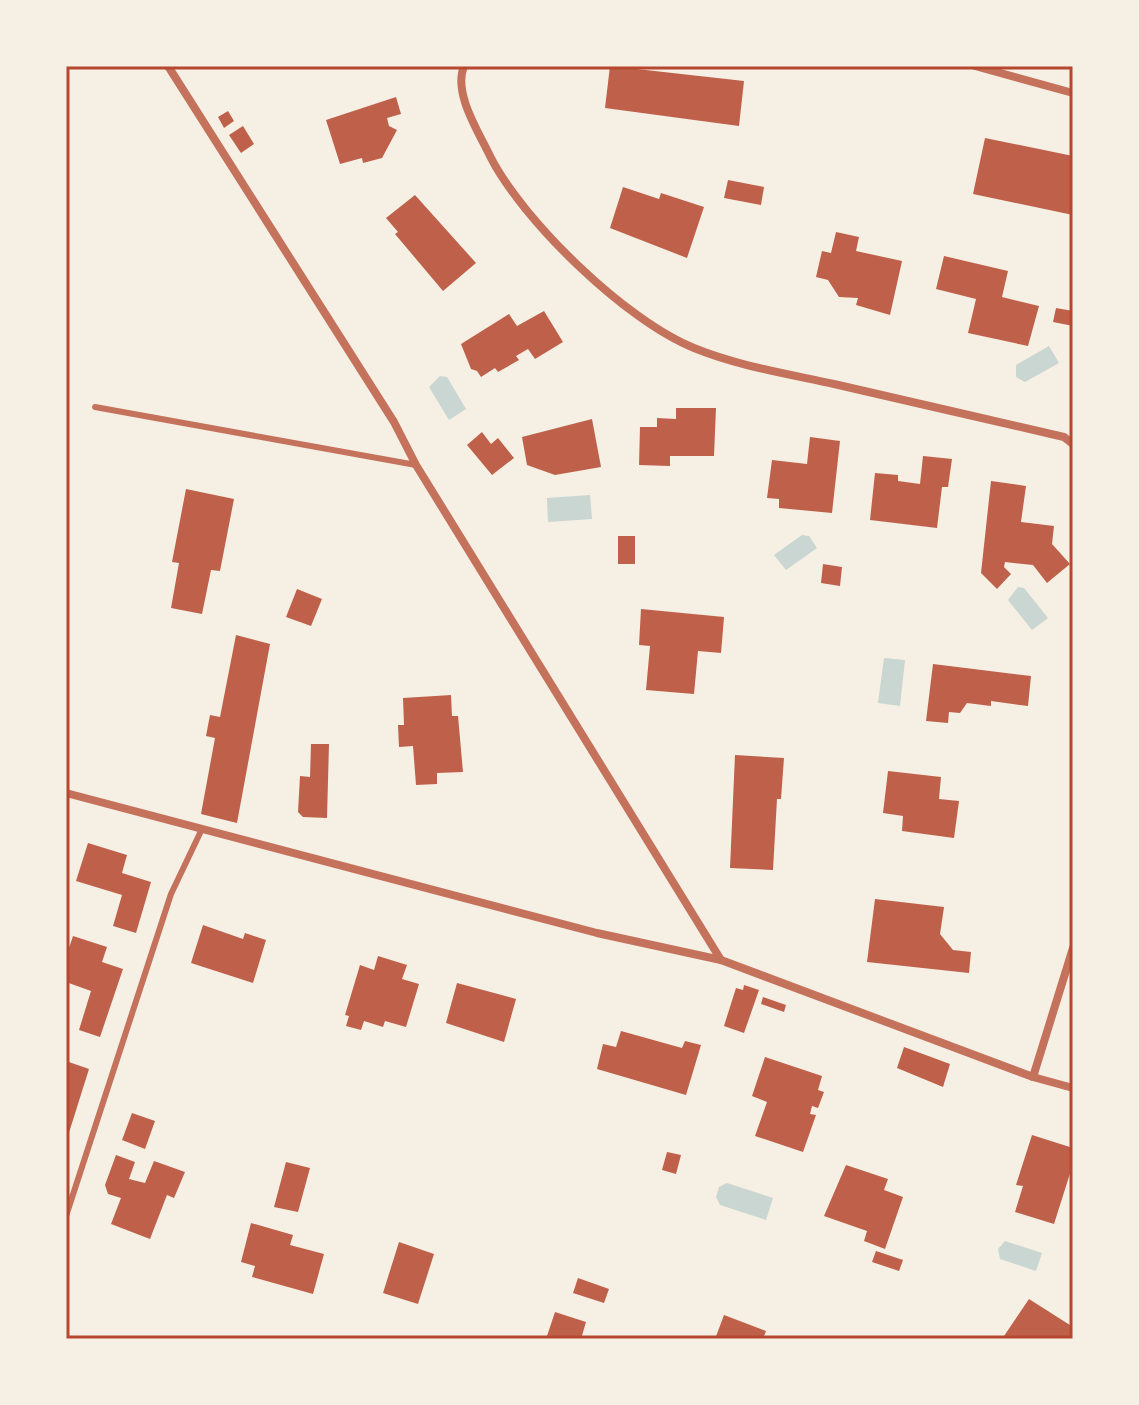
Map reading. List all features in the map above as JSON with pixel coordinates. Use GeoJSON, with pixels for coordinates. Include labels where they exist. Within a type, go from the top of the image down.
{"type":"FeatureCollection","features":[{"type":"Feature","properties":{"kind":"street"},"geometry":{"type":"LineString","coordinates":[[168,66],[394,422],[416,465],[721,960]]}},
{"type":"Feature","properties":{"kind":"street"},"geometry":{"type":"LineString","coordinates":[[464,66],[460,77],[469,114],[505,186],[530,216],[619,301],[658,327],[692,348],[746,364],[1064,437],[1073,444]]}},
{"type":"Feature","properties":{"kind":"street"},"geometry":{"type":"LineString","coordinates":[[975,66],[1073,93]]}},
{"type":"Feature","properties":{"kind":"street"},"geometry":{"type":"LineString","coordinates":[[66,793],[597,933],[721,960],[1033,1077],[1073,1088]]}},
{"type":"Feature","properties":{"kind":"street"},"geometry":{"type":"LineString","coordinates":[[1033,1077],[1073,948]]}},
{"type":"Feature","properties":{"kind":"lane"},"geometry":{"type":"LineString","coordinates":[[95,407],[416,465]]}},
{"type":"Feature","properties":{"kind":"lane"},"geometry":{"type":"LineString","coordinates":[[66,1216],[171,894],[201,831]]}},
{"type":"Feature","properties":{"kind":"shaded area"},"geometry":{"type":"Polygon","coordinates":[[[1049,346],[1059,363],[1025,382],[1016,377],[1016,365],[1049,346]]]}},
{"type":"Feature","properties":{"kind":"shaded area"},"geometry":{"type":"Polygon","coordinates":[[[440,376],[447,377],[466,409],[449,420],[429,387],[440,376]]]}},
{"type":"Feature","properties":{"kind":"shaded area"},"geometry":{"type":"Polygon","coordinates":[[[590,495],[592,519],[548,522],[547,498],[590,495]]]}},
{"type":"Feature","properties":{"kind":"shaded area"},"geometry":{"type":"Polygon","coordinates":[[[802,535],[809,536],[817,548],[786,570],[774,555],[802,535]]]}},
{"type":"Feature","properties":{"kind":"shaded area"},"geometry":{"type":"Polygon","coordinates":[[[1018,587],[1024,588],[1048,618],[1032,630],[1008,600],[1018,587]]]}},
{"type":"Feature","properties":{"kind":"shaded area"},"geometry":{"type":"Polygon","coordinates":[[[884,658],[905,660],[900,706],[878,703],[884,658]]]}},
{"type":"Feature","properties":{"kind":"shaded area"},"geometry":{"type":"Polygon","coordinates":[[[727,1183],[773,1198],[766,1220],[720,1205],[716,1197],[719,1187],[727,1183]]]}},
{"type":"Feature","properties":{"kind":"shaded area"},"geometry":{"type":"Polygon","coordinates":[[[1005,1241],[1042,1253],[1036,1271],[1000,1259],[998,1249],[1005,1241]]]}},
{"type":"Feature","properties":{"kind":"building"},"geometry":{"type":"Polygon","coordinates":[[[610,66],[744,81],[739,126],[605,108],[610,66]]]}},
{"type":"Feature","properties":{"kind":"building"},"geometry":{"type":"Polygon","coordinates":[[[396,97],[401,114],[387,118],[389,126],[397,130],[382,158],[363,163],[362,158],[340,164],[326,120],[396,97]]]}},
{"type":"Feature","properties":{"kind":"building"},"geometry":{"type":"Polygon","coordinates":[[[228,111],[234,121],[224,128],[218,117],[228,111]]]}},
{"type":"Feature","properties":{"kind":"building"},"geometry":{"type":"Polygon","coordinates":[[[243,126],[254,144],[241,153],[229,135],[243,126]]]}},
{"type":"Feature","properties":{"kind":"building"},"geometry":{"type":"Polygon","coordinates":[[[985,138],[1073,156],[1073,215],[973,194],[985,138]]]}},
{"type":"Feature","properties":{"kind":"building"},"geometry":{"type":"Polygon","coordinates":[[[728,180],[764,187],[761,205],[724,198],[728,180]]]}},
{"type":"Feature","properties":{"kind":"building"},"geometry":{"type":"Polygon","coordinates":[[[623,187],[659,199],[661,193],[704,207],[687,258],[610,228],[623,187]]]}},
{"type":"Feature","properties":{"kind":"building"},"geometry":{"type":"Polygon","coordinates":[[[415,195],[476,263],[443,291],[395,234],[398,232],[386,218],[415,195]]]}},
{"type":"Feature","properties":{"kind":"building"},"geometry":{"type":"Polygon","coordinates":[[[836,232],[859,237],[856,251],[902,261],[890,315],[856,305],[858,298],[839,297],[828,280],[816,277],[822,251],[831,253],[836,232]]]}},
{"type":"Feature","properties":{"kind":"building"},"geometry":{"type":"Polygon","coordinates":[[[944,256],[1008,271],[1002,297],[1039,306],[1028,346],[968,333],[976,299],[936,289],[944,256]]]}},
{"type":"Feature","properties":{"kind":"building"},"geometry":{"type":"Polygon","coordinates":[[[1056,308],[1073,311],[1073,326],[1053,322],[1056,308]]]}},
{"type":"Feature","properties":{"kind":"building"},"geometry":{"type":"Polygon","coordinates":[[[544,311],[563,342],[535,359],[528,349],[516,356],[519,360],[498,372],[495,368],[481,377],[471,369],[461,344],[509,314],[517,326],[544,311]]]}},
{"type":"Feature","properties":{"kind":"building"},"geometry":{"type":"Polygon","coordinates":[[[676,408],[716,408],[714,456],[670,456],[670,466],[639,465],[640,427],[657,427],[657,418],[676,419],[676,408]]]}},
{"type":"Feature","properties":{"kind":"building"},"geometry":{"type":"Polygon","coordinates":[[[592,419],[601,467],[555,475],[527,465],[522,437],[592,419]]]}},
{"type":"Feature","properties":{"kind":"building"},"geometry":{"type":"Polygon","coordinates":[[[482,432],[491,444],[498,438],[514,458],[492,475],[467,445],[482,432]]]}},
{"type":"Feature","properties":{"kind":"building"},"geometry":{"type":"Polygon","coordinates":[[[810,437],[840,441],[832,513],[779,508],[779,499],[767,498],[772,460],[807,464],[810,437]]]}},
{"type":"Feature","properties":{"kind":"building"},"geometry":{"type":"Polygon","coordinates":[[[923,456],[952,459],[948,487],[942,487],[937,528],[870,520],[875,473],[898,475],[898,481],[920,484],[923,456]]]}},
{"type":"Feature","properties":{"kind":"building"},"geometry":{"type":"Polygon","coordinates":[[[991,481],[1026,486],[1021,522],[1054,526],[1052,544],[1070,564],[1047,583],[1033,565],[1005,562],[1004,567],[1011,574],[997,589],[981,573],[991,481]]]}},
{"type":"Feature","properties":{"kind":"building"},"geometry":{"type":"Polygon","coordinates":[[[186,489],[234,499],[220,571],[211,570],[202,614],[171,608],[179,563],[172,562],[186,489]]]}},
{"type":"Feature","properties":{"kind":"building"},"geometry":{"type":"Polygon","coordinates":[[[618,536],[635,536],[635,564],[618,564],[618,536]]]}},
{"type":"Feature","properties":{"kind":"building"},"geometry":{"type":"Polygon","coordinates":[[[823,564],[842,567],[840,586],[821,583],[823,564]]]}},
{"type":"Feature","properties":{"kind":"building"},"geometry":{"type":"Polygon","coordinates":[[[297,589],[322,599],[311,626],[286,617],[297,589]]]}},
{"type":"Feature","properties":{"kind":"building"},"geometry":{"type":"Polygon","coordinates":[[[641,609],[724,617],[721,653],[698,651],[694,694],[646,690],[650,646],[639,645],[641,609]]]}},
{"type":"Feature","properties":{"kind":"building"},"geometry":{"type":"Polygon","coordinates":[[[236,635],[270,644],[237,823],[201,814],[215,738],[206,736],[210,715],[220,717],[236,635]]]}},
{"type":"Feature","properties":{"kind":"building"},"geometry":{"type":"Polygon","coordinates":[[[933,664],[1031,676],[1028,706],[991,701],[991,706],[967,703],[960,713],[949,712],[948,723],[926,721],[933,664]]]}},
{"type":"Feature","properties":{"kind":"building"},"geometry":{"type":"Polygon","coordinates":[[[451,695],[452,716],[458,716],[463,772],[437,773],[437,784],[416,785],[413,746],[399,747],[398,725],[404,725],[403,698],[451,695]]]}},
{"type":"Feature","properties":{"kind":"building"},"geometry":{"type":"Polygon","coordinates":[[[311,744],[329,744],[327,818],[303,817],[298,812],[300,776],[310,777],[311,744]]]}},
{"type":"Feature","properties":{"kind":"building"},"geometry":{"type":"Polygon","coordinates":[[[735,755],[784,758],[781,799],[777,799],[773,870],[730,868],[735,755]]]}},
{"type":"Feature","properties":{"kind":"building"},"geometry":{"type":"Polygon","coordinates":[[[888,771],[941,777],[939,799],[959,801],[954,838],[902,831],[903,816],[883,813],[888,771]]]}},
{"type":"Feature","properties":{"kind":"building"},"geometry":{"type":"Polygon","coordinates":[[[88,843],[127,855],[122,873],[151,882],[136,933],[113,926],[122,895],[76,881],[88,843]]]}},
{"type":"Feature","properties":{"kind":"building"},"geometry":{"type":"Polygon","coordinates":[[[875,899],[944,907],[940,934],[953,950],[971,952],[969,973],[867,962],[875,899]]]}},
{"type":"Feature","properties":{"kind":"building"},"geometry":{"type":"Polygon","coordinates":[[[203,925],[243,939],[245,933],[266,940],[253,983],[191,963],[203,925]]]}},
{"type":"Feature","properties":{"kind":"building"},"geometry":{"type":"Polygon","coordinates":[[[73,936],[107,947],[102,962],[123,969],[100,1037],[79,1030],[91,991],[66,982],[66,957],[73,936]]]}},
{"type":"Feature","properties":{"kind":"building"},"geometry":{"type":"Polygon","coordinates":[[[378,956],[407,965],[402,979],[419,984],[406,1027],[385,1021],[383,1027],[364,1021],[361,1030],[346,1026],[349,1016],[345,1015],[360,965],[374,970],[378,956]]]}},
{"type":"Feature","properties":{"kind":"building"},"geometry":{"type":"Polygon","coordinates":[[[457,983],[516,999],[504,1042],[446,1023],[457,983]]]}},
{"type":"Feature","properties":{"kind":"building"},"geometry":{"type":"Polygon","coordinates":[[[744,985],[759,990],[744,1033],[724,1026],[736,988],[743,990],[744,985]]]}},
{"type":"Feature","properties":{"kind":"building"},"geometry":{"type":"Polygon","coordinates":[[[763,997],[786,1005],[784,1012],[761,1004],[763,997]]]}},
{"type":"Feature","properties":{"kind":"building"},"geometry":{"type":"Polygon","coordinates":[[[621,1031],[682,1048],[685,1041],[701,1045],[686,1095],[597,1069],[603,1044],[616,1047],[621,1031]]]}},
{"type":"Feature","properties":{"kind":"building"},"geometry":{"type":"Polygon","coordinates":[[[904,1047],[950,1064],[943,1087],[897,1068],[904,1047]]]}},
{"type":"Feature","properties":{"kind":"building"},"geometry":{"type":"Polygon","coordinates":[[[765,1057],[822,1076],[818,1090],[824,1092],[818,1108],[812,1106],[810,1114],[816,1115],[803,1152],[755,1136],[767,1102],[752,1096],[765,1057]]]}},
{"type":"Feature","properties":{"kind":"building"},"geometry":{"type":"Polygon","coordinates":[[[66,1061],[89,1069],[67,1139],[66,1139],[66,1061]]]}},
{"type":"Feature","properties":{"kind":"building"},"geometry":{"type":"Polygon","coordinates":[[[132,1113],[155,1121],[145,1149],[122,1140],[132,1113]]]}},
{"type":"Feature","properties":{"kind":"building"},"geometry":{"type":"Polygon","coordinates":[[[1032,1135],[1073,1148],[1073,1164],[1054,1224],[1015,1212],[1023,1186],[1016,1185],[1032,1135]]]}},
{"type":"Feature","properties":{"kind":"building"},"geometry":{"type":"Polygon","coordinates":[[[667,1152],[681,1155],[676,1174],[662,1170],[667,1152]]]}},
{"type":"Feature","properties":{"kind":"building"},"geometry":{"type":"Polygon","coordinates":[[[116,1155],[135,1162],[129,1179],[145,1183],[154,1161],[185,1172],[174,1198],[167,1195],[150,1239],[111,1224],[121,1198],[108,1194],[105,1185],[116,1155]]]}},
{"type":"Feature","properties":{"kind":"building"},"geometry":{"type":"Polygon","coordinates":[[[286,1162],[310,1168],[298,1212],[274,1207],[286,1162]]]}},
{"type":"Feature","properties":{"kind":"building"},"geometry":{"type":"Polygon","coordinates":[[[846,1165],[888,1179],[884,1190],[903,1197],[885,1249],[864,1241],[867,1231],[824,1216],[846,1165]]]}},
{"type":"Feature","properties":{"kind":"building"},"geometry":{"type":"Polygon","coordinates":[[[251,1223],[293,1235],[290,1245],[324,1254],[313,1294],[252,1277],[255,1266],[241,1262],[251,1223]]]}},
{"type":"Feature","properties":{"kind":"building"},"geometry":{"type":"Polygon","coordinates":[[[399,1242],[434,1254],[418,1304],[383,1293],[399,1242]]]}},
{"type":"Feature","properties":{"kind":"building"},"geometry":{"type":"Polygon","coordinates":[[[876,1251],[903,1260],[899,1271],[872,1262],[876,1251]]]}},
{"type":"Feature","properties":{"kind":"building"},"geometry":{"type":"Polygon","coordinates":[[[578,1278],[609,1289],[604,1303],[573,1293],[578,1278]]]}},
{"type":"Feature","properties":{"kind":"building"},"geometry":{"type":"Polygon","coordinates":[[[1029,1299],[1073,1327],[1073,1339],[1002,1339],[1029,1299]]]}},
{"type":"Feature","properties":{"kind":"building"},"geometry":{"type":"Polygon","coordinates":[[[555,1312],[586,1322],[581,1339],[546,1339],[555,1312]]]}},
{"type":"Feature","properties":{"kind":"building"},"geometry":{"type":"Polygon","coordinates":[[[724,1315],[766,1331],[763,1339],[715,1339],[724,1315]]]}}]}
